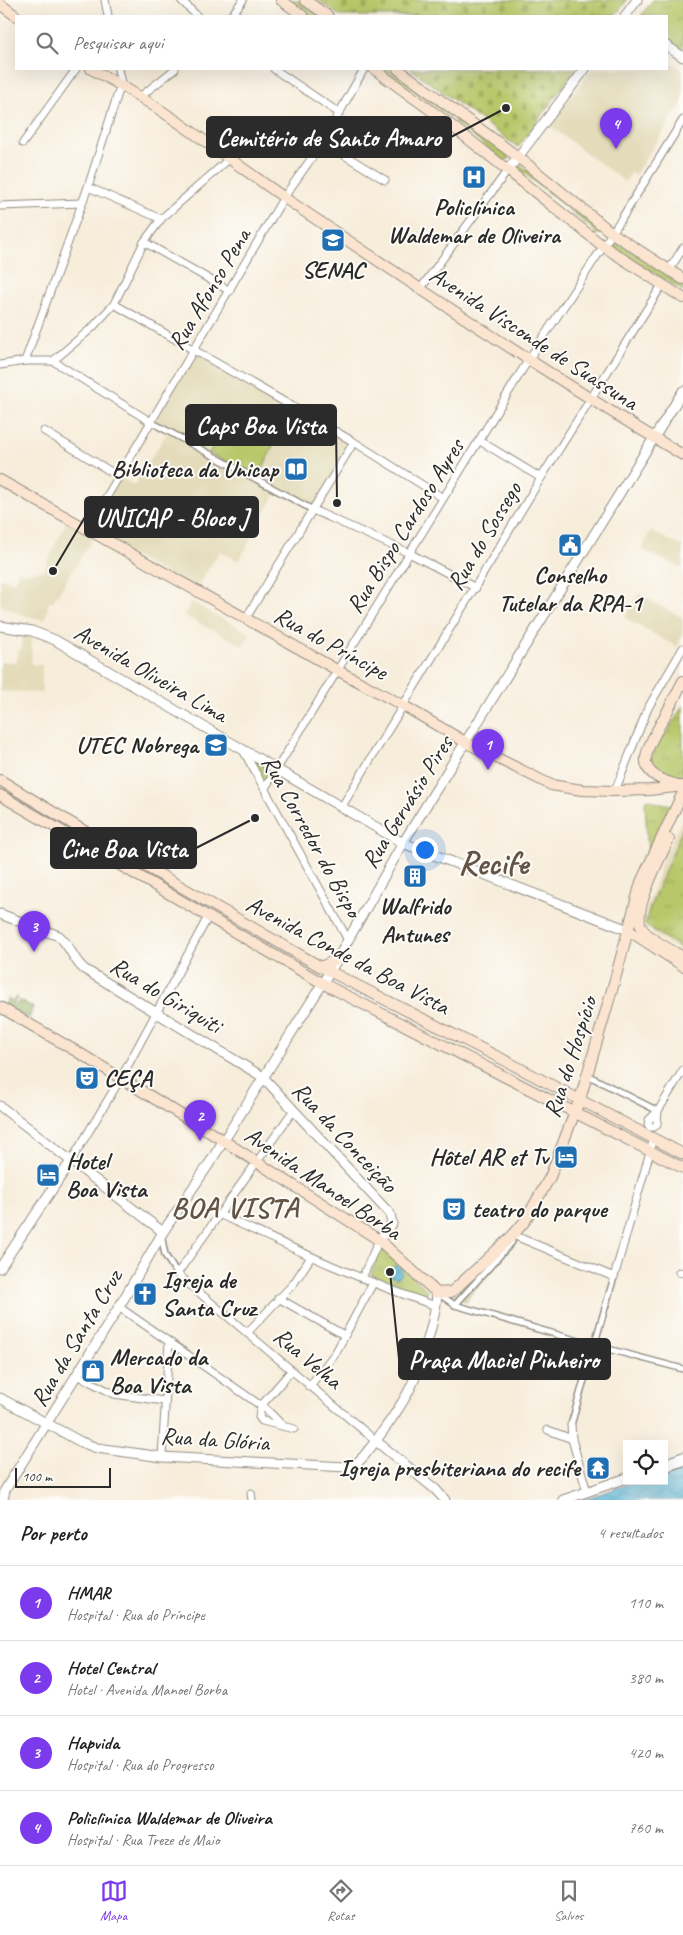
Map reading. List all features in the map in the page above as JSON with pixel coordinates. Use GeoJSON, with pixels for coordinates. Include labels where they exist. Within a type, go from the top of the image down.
{"type":"FeatureCollection","features":[{"type":"Feature","properties":{"kind":"main road"},"geometry":{"type":"LineString","coordinates":[[280,0],[302,15]]}},
{"type":"Feature","properties":{"kind":"main road"},"geometry":{"type":"LineString","coordinates":[[305,0],[327,15]]}},
{"type":"Feature","properties":{"kind":"main road"},"geometry":{"type":"LineString","coordinates":[[0,4],[15,15]]}},
{"type":"Feature","properties":{"kind":"main road","name":"Avenida Visconde de Suassuna"},"geometry":{"type":"LineString","coordinates":[[93,70],[141,96],[284,198],[590,399],[683,455]]}},
{"type":"Feature","properties":{"kind":"main road"},"geometry":{"type":"LineString","coordinates":[[375,70],[447,122],[603,246],[683,298]]}},
{"type":"Feature","properties":{"kind":"main road"},"geometry":{"type":"LineString","coordinates":[[399,70],[518,157],[612,233],[683,279]]}},
{"type":"Feature","properties":{"kind":"main road"},"geometry":{"type":"LineString","coordinates":[[447,122],[450,119],[457,119],[479,130]]}},
{"type":"Feature","properties":{"kind":"main road","name":"Rua do Príncipe"},"geometry":{"type":"LineString","coordinates":[[2,484],[404,706],[466,743],[551,785],[582,790],[650,790],[682,794]]}},
{"type":"Feature","properties":{"kind":"main road"},"geometry":{"type":"LineString","coordinates":[[683,681],[651,742],[645,758],[650,772],[682,794],[639,915],[639,922],[643,930],[683,957]]}},
{"type":"Feature","properties":{"kind":"main road","name":"Avenida Conde da Boa Vista"},"geometry":{"type":"LineString","coordinates":[[0,780],[325,969],[580,1099],[683,1154]]}},
{"type":"Feature","properties":{"kind":"main road","name":"Rua do Hospício"},"geometry":{"type":"LineString","coordinates":[[437,1293],[451,1292],[515,1236],[550,1177],[580,1099],[641,882],[682,794]]}},
{"type":"Feature","properties":{"kind":"main road","name":"Avenida Conde da Boa Vista"},"geometry":{"type":"LineString","coordinates":[[0,795],[322,983],[683,1168]]}},
{"type":"Feature","properties":{"kind":"main road"},"geometry":{"type":"LineString","coordinates":[[628,930],[683,966]]}},
{"type":"Feature","properties":{"kind":"main road"},"geometry":{"type":"LineString","coordinates":[[325,969],[337,959]]}},
{"type":"Feature","properties":{"kind":"main road","name":"Avenida Manoel Borba"},"geometry":{"type":"LineString","coordinates":[[0,1007],[224,1140],[379,1240],[437,1293]]}},
{"type":"Feature","properties":{"kind":"street"},"geometry":{"type":"LineString","coordinates":[[105,0],[108,15]]}},
{"type":"Feature","properties":{"kind":"street"},"geometry":{"type":"LineString","coordinates":[[181,0],[196,15]]}},
{"type":"Feature","properties":{"kind":"street"},"geometry":{"type":"LineString","coordinates":[[232,15],[244,0]]}},
{"type":"Feature","properties":{"kind":"street"},"geometry":{"type":"LineString","coordinates":[[626,15],[637,0]]}},
{"type":"Feature","properties":{"kind":"street"},"geometry":{"type":"LineString","coordinates":[[668,47],[683,57]]}},
{"type":"Feature","properties":{"kind":"street"},"geometry":{"type":"LineString","coordinates":[[23,143],[75,70]]}},
{"type":"Feature","properties":{"kind":"street"},"geometry":{"type":"LineString","coordinates":[[25,361],[88,187],[121,84],[118,70]]}},
{"type":"Feature","properties":{"kind":"street"},"geometry":{"type":"LineString","coordinates":[[141,96],[174,70]]}},
{"type":"Feature","properties":{"kind":"street"},"geometry":{"type":"LineString","coordinates":[[276,70],[339,113]]}},
{"type":"Feature","properties":{"kind":"street","name":"Rua Afonso Pena"},"geometry":{"type":"LineString","coordinates":[[87,530],[284,198],[323,142],[363,70]]}},
{"type":"Feature","properties":{"kind":"street"},"geometry":{"type":"LineString","coordinates":[[421,288],[584,70]]}},
{"type":"Feature","properties":{"kind":"street","name":"Rua Bispo Cardoso Ayres"},"geometry":{"type":"LineString","coordinates":[[264,788],[529,359],[612,233],[683,120]]}},
{"type":"Feature","properties":{"kind":"street"},"geometry":{"type":"LineString","coordinates":[[323,142],[385,180]]}},
{"type":"Feature","properties":{"kind":"street"},"geometry":{"type":"LineString","coordinates":[[53,362],[92,327],[114,304],[144,242],[161,219],[230,159]]}},
{"type":"Feature","properties":{"kind":"street"},"geometry":{"type":"LineString","coordinates":[[88,187],[161,219]]}},
{"type":"Feature","properties":{"kind":"street"},"geometry":{"type":"LineString","coordinates":[[0,206],[82,202]]}},
{"type":"Feature","properties":{"kind":"street"},"geometry":{"type":"LineString","coordinates":[[144,242],[230,291]]}},
{"type":"Feature","properties":{"kind":"street"},"geometry":{"type":"LineString","coordinates":[[669,270],[683,248]]}},
{"type":"Feature","properties":{"kind":"street","name":"Rua do Sossego"},"geometry":{"type":"LineString","coordinates":[[341,808],[541,478],[662,285]]}},
{"type":"Feature","properties":{"kind":"street"},"geometry":{"type":"LineString","coordinates":[[114,304],[354,442],[443,498]]}},
{"type":"Feature","properties":{"kind":"street"},"geometry":{"type":"LineString","coordinates":[[0,365],[25,361],[53,362],[151,422],[313,510],[409,553],[476,588]]}},
{"type":"Feature","properties":{"kind":"street","name":"Rua Gervásio Pires"},"geometry":{"type":"LineString","coordinates":[[337,959],[403,844],[683,391]]}},
{"type":"Feature","properties":{"kind":"street"},"geometry":{"type":"LineString","coordinates":[[44,431],[118,476]]}},
{"type":"Feature","properties":{"kind":"street"},"geometry":{"type":"LineString","coordinates":[[480,441],[541,478]]}},
{"type":"Feature","properties":{"kind":"street"},"geometry":{"type":"LineString","coordinates":[[246,618],[354,442]]}},
{"type":"Feature","properties":{"kind":"street","name":"Avenida Oliveira Lima"},"geometry":{"type":"LineString","coordinates":[[0,626],[32,632],[55,640],[403,844],[628,930]]}},
{"type":"Feature","properties":{"kind":"street"},"geometry":{"type":"LineString","coordinates":[[615,791],[648,708],[683,648]]}},
{"type":"Feature","properties":{"kind":"street","name":"Rua Corredor do Bispo"},"geometry":{"type":"LineString","coordinates":[[243,749],[348,940]]}},
{"type":"Feature","properties":{"kind":"street","name":"Rua do Giriquiti"},"geometry":{"type":"LineString","coordinates":[[0,914],[59,936],[66,942],[84,969],[263,1077]]}},
{"type":"Feature","properties":{"kind":"street"},"geometry":{"type":"LineString","coordinates":[[0,1268],[71,1161],[121,1078],[208,917]]}},
{"type":"Feature","properties":{"kind":"street"},"geometry":{"type":"LineString","coordinates":[[0,1106],[162,1234],[224,1140],[322,983],[325,969]]}},
{"type":"Feature","properties":{"kind":"street"},"geometry":{"type":"LineString","coordinates":[[587,1075],[658,1111],[683,1070]]}},
{"type":"Feature","properties":{"kind":"street","name":"Rua da Conceição"},"geometry":{"type":"LineString","coordinates":[[263,1077],[390,1214],[392,1224],[379,1240],[362,1278]]}},
{"type":"Feature","properties":{"kind":"street"},"geometry":{"type":"LineString","coordinates":[[177,1274],[221,1215],[293,1111]]}},
{"type":"Feature","properties":{"kind":"street"},"geometry":{"type":"LineString","coordinates":[[587,1492],[572,1438],[571,1426],[654,1138]]}},
{"type":"Feature","properties":{"kind":"street"},"geometry":{"type":"LineString","coordinates":[[221,1215],[311,1257],[373,1283],[436,1306]]}},
{"type":"Feature","properties":{"kind":"street","name":"Rua Velha"},"geometry":{"type":"LineString","coordinates":[[162,1234],[165,1255],[177,1274],[309,1387],[435,1489],[445,1500]]}},
{"type":"Feature","properties":{"kind":"street","name":"Rua da Santa Cruz"},"geometry":{"type":"LineString","coordinates":[[3,1500],[5,1490],[119,1307],[162,1234]]}},
{"type":"Feature","properties":{"kind":"street"},"geometry":{"type":"LineString","coordinates":[[515,1236],[614,1278]]}},
{"type":"Feature","properties":{"kind":"street","name":"Rua do Hospício"},"geometry":{"type":"LineString","coordinates":[[455,1305],[515,1236]]}},
{"type":"Feature","properties":{"kind":"street"},"geometry":{"type":"LineString","coordinates":[[247,1333],[294,1283],[311,1257]]}},
{"type":"Feature","properties":{"kind":"street"},"geometry":{"type":"LineString","coordinates":[[309,1387],[329,1363],[373,1283]]}},
{"type":"Feature","properties":{"kind":"street"},"geometry":{"type":"LineString","coordinates":[[437,1293],[455,1305],[683,1369]]}},
{"type":"Feature","properties":{"kind":"street","name":"Rua da Glória"},"geometry":{"type":"LineString","coordinates":[[0,1398],[80,1442],[97,1448],[162,1457],[346,1467],[357,1463],[376,1441],[409,1390],[418,1368],[436,1306],[437,1293]]}},
{"type":"Feature","properties":{"kind":"street"},"geometry":{"type":"LineString","coordinates":[[278,1298],[344,1335]]}},
{"type":"Feature","properties":{"kind":"street"},"geometry":{"type":"LineString","coordinates":[[119,1307],[267,1410],[283,1426]]}},
{"type":"Feature","properties":{"kind":"street"},"geometry":{"type":"LineString","coordinates":[[162,1457],[169,1343]]}},
{"type":"Feature","properties":{"kind":"street"},"geometry":{"type":"LineString","coordinates":[[291,1371],[260,1406],[258,1415],[260,1420],[294,1429]]}},
{"type":"Feature","properties":{"kind":"street"},"geometry":{"type":"LineString","coordinates":[[77,1375],[114,1394],[164,1401]]}},
{"type":"Feature","properties":{"kind":"street"},"geometry":{"type":"LineString","coordinates":[[548,1430],[572,1438]]}},
{"type":"Feature","properties":{"kind":"street"},"geometry":{"type":"LineString","coordinates":[[668,1463],[683,1458]]}},
{"type":"Feature","properties":{"kind":"street"},"geometry":{"type":"LineString","coordinates":[[668,1468],[683,1463]]}},
{"type":"Feature","properties":{"kind":"street"},"geometry":{"type":"LineString","coordinates":[[563,1500],[623,1479]]}},
{"type":"Feature","properties":{"kind":"street"},"geometry":{"type":"LineString","coordinates":[[573,1500],[623,1483]]}},
{"type":"Feature","properties":{"kind":"street"},"geometry":{"type":"LineString","coordinates":[[435,1489],[440,1500]]}},
{"type":"Feature","properties":{"kind":"shaded area"},"geometry":{"type":"Polygon","coordinates":[[[668,61],[683,70],[683,101],[635,175],[631,173],[625,182],[549,125],[591,70],[668,70],[668,61]]]}},
{"type":"Feature","properties":{"kind":"shaded area"},"geometry":{"type":"Polygon","coordinates":[[[194,350],[354,442],[313,510],[277,491],[239,561],[220,551],[195,590],[87,530],[118,476],[134,486],[168,431],[151,422],[194,350]]]}},
{"type":"Feature","properties":{"kind":"shaded area"},"geometry":{"type":"Polygon","coordinates":[[[66,522],[94,537],[52,603],[49,601],[45,620],[27,616],[0,606],[0,578],[14,582],[19,570],[25,573],[44,570],[66,522]]]}},
{"type":"Feature","properties":{"kind":"shaded area"},"geometry":{"type":"Polygon","coordinates":[[[650,531],[683,547],[683,568],[642,550],[650,531]]]}},
{"type":"Feature","properties":{"kind":"shaded area"},"geometry":{"type":"Polygon","coordinates":[[[639,594],[683,618],[683,633],[677,647],[625,618],[639,594]]]}},
{"type":"Feature","properties":{"kind":"shaded area"},"geometry":{"type":"Polygon","coordinates":[[[191,602],[250,633],[243,646],[184,615],[191,602]]]}},
{"type":"Feature","properties":{"kind":"shaded area"},"geometry":{"type":"Polygon","coordinates":[[[23,636],[32,638],[31,664],[42,665],[42,693],[0,691],[0,662],[17,662],[18,650],[21,650],[23,636]]]}},
{"type":"Feature","properties":{"kind":"shaded area"},"geometry":{"type":"Polygon","coordinates":[[[683,819],[683,953],[659,938],[642,923],[664,856],[683,819]]]}},
{"type":"Feature","properties":{"kind":"green space"},"geometry":{"type":"Polygon","coordinates":[[[287,0],[297,0],[318,15],[308,15],[287,0]]]}},
{"type":"Feature","properties":{"kind":"green space"},"geometry":{"type":"Polygon","coordinates":[[[318,0],[627,0],[616,15],[339,15],[318,0]]]}},
{"type":"Feature","properties":{"kind":"green space"},"geometry":{"type":"Polygon","coordinates":[[[653,0],[683,0],[683,53],[668,42],[668,15],[642,15],[653,0]]]}},
{"type":"Feature","properties":{"kind":"green space"},"geometry":{"type":"Polygon","coordinates":[[[383,70],[390,70],[450,113],[450,116],[383,70]]]}},
{"type":"Feature","properties":{"kind":"green space"},"geometry":{"type":"Polygon","coordinates":[[[412,70],[575,70],[518,147],[412,70]]]}},
{"type":"Feature","properties":{"kind":"green space"},"geometry":{"type":"Polygon","coordinates":[[[457,118],[508,156],[509,159],[503,160],[455,122],[457,118]]]}},
{"type":"Feature","properties":{"kind":"green space"},"geometry":{"type":"Polygon","coordinates":[[[520,164],[601,232],[596,235],[594,230],[517,167],[520,164]]]}},
{"type":"Feature","properties":{"kind":"green space"},"geometry":{"type":"Polygon","coordinates":[[[618,243],[683,284],[683,291],[613,247],[618,243]]]}},
{"type":"Feature","properties":{"kind":"green space"},"geometry":{"type":"Polygon","coordinates":[[[232,412],[235,416],[273,425],[268,433],[276,438],[258,480],[209,453],[232,412]]]}},
{"type":"Feature","properties":{"kind":"green space"},"geometry":{"type":"Polygon","coordinates":[[[683,705],[683,774],[675,778],[666,778],[655,771],[651,759],[653,752],[683,705]]]}},
{"type":"Feature","properties":{"kind":"green space"},"geometry":{"type":"Polygon","coordinates":[[[243,749],[276,770],[265,788],[243,749]]]}},
{"type":"Feature","properties":{"kind":"green space"},"geometry":{"type":"Polygon","coordinates":[[[0,786],[87,836],[87,838],[0,788],[0,786]]]}},
{"type":"Feature","properties":{"kind":"green space"},"geometry":{"type":"Polygon","coordinates":[[[648,799],[658,803],[674,805],[648,856],[645,801],[648,799]]]}},
{"type":"Feature","properties":{"kind":"green space"},"geometry":{"type":"Polygon","coordinates":[[[683,828],[683,949],[645,925],[651,905],[683,828]]]}},
{"type":"Feature","properties":{"kind":"green space"},"geometry":{"type":"Polygon","coordinates":[[[15,997],[17,998],[13,1004],[16,1005],[19,1000],[33,1007],[30,1017],[26,1018],[4,1005],[8,998],[13,1001],[15,997]]]}},
{"type":"Feature","properties":{"kind":"green space"},"geometry":{"type":"Polygon","coordinates":[[[512,1238],[517,1240],[466,1301],[454,1295],[512,1238]]]}},
{"type":"Feature","properties":{"kind":"green space"},"geometry":{"type":"Polygon","coordinates":[[[384,1249],[427,1290],[426,1294],[418,1295],[371,1275],[379,1250],[384,1249]]]}},
{"type":"Feature","properties":{"kind":"water"},"geometry":{"type":"Polygon","coordinates":[[[398,1266],[401,1267],[401,1277],[394,1278],[391,1277],[390,1270],[391,1267],[398,1266]]]}},
{"type":"Feature","properties":{"kind":"water"},"geometry":{"type":"Polygon","coordinates":[[[683,1466],[683,1500],[581,1500],[625,1485],[668,1485],[668,1471],[683,1466]]]}},
{"type":"Feature","properties":{"kind":"place","name":"Cemitério de Santo Amaro"},"geometry":{"type":"Point","coordinates":[506,108]}},
{"type":"Feature","properties":{"kind":"place","name":"Policlinica Waldemar de Oliveira"},"geometry":{"type":"Point","coordinates":[616,149]}},
{"type":"Feature","properties":{"kind":"place","name":"Policlínica Waldemar de Oliveira"},"geometry":{"type":"Point","coordinates":[474,177]}},
{"type":"Feature","properties":{"kind":"place","name":"SENAC"},"geometry":{"type":"Point","coordinates":[333,240]}},
{"type":"Feature","properties":{"kind":"place","name":"Biblioteca da Unicap"},"geometry":{"type":"Point","coordinates":[296,469]}},
{"type":"Feature","properties":{"kind":"place","name":"Caps Boa Vista"},"geometry":{"type":"Point","coordinates":[337,503]}},
{"type":"Feature","properties":{"kind":"place","name":"Conselho Tutelar da RPA-1"},"geometry":{"type":"Point","coordinates":[570,545]}},
{"type":"Feature","properties":{"kind":"place","name":"UNICAP - Bloco J"},"geometry":{"type":"Point","coordinates":[53,571]}},
{"type":"Feature","properties":{"kind":"place","name":"UTEC Nobrega"},"geometry":{"type":"Point","coordinates":[216,745]}},
{"type":"Feature","properties":{"kind":"place","name":"HMAR"},"geometry":{"type":"Point","coordinates":[488,770]}},
{"type":"Feature","properties":{"kind":"place","name":"Cine Boa Vista"},"geometry":{"type":"Point","coordinates":[255,818]}},
{"type":"Feature","properties":{"kind":"place","name":"Walfrido Antunes"},"geometry":{"type":"Point","coordinates":[415,876]}},
{"type":"Feature","properties":{"kind":"place","name":"Hapvida"},"geometry":{"type":"Point","coordinates":[34,952]}},
{"type":"Feature","properties":{"kind":"place","name":"CEÇA"},"geometry":{"type":"Point","coordinates":[87,1078]}},
{"type":"Feature","properties":{"kind":"place","name":"Hotel Central"},"geometry":{"type":"Point","coordinates":[200,1141]}},
{"type":"Feature","properties":{"kind":"place","name":"Hôtel AR et Tv"},"geometry":{"type":"Point","coordinates":[566,1157]}},
{"type":"Feature","properties":{"kind":"place","name":"Hotel Boa Vista"},"geometry":{"type":"Point","coordinates":[48,1175]}},
{"type":"Feature","properties":{"kind":"place","name":"teatro do parque"},"geometry":{"type":"Point","coordinates":[454,1209]}},
{"type":"Feature","properties":{"kind":"place","name":"Praça Maciel Pinheiro"},"geometry":{"type":"Point","coordinates":[390,1272]}},
{"type":"Feature","properties":{"kind":"place","name":"Igreja de Santa Cruz"},"geometry":{"type":"Point","coordinates":[145,1294]}},
{"type":"Feature","properties":{"kind":"place","name":"Mercado da Boa Vista"},"geometry":{"type":"Point","coordinates":[93,1371]}},
{"type":"Feature","properties":{"kind":"place","name":"Igreja presbiteriana do recife"},"geometry":{"type":"Point","coordinates":[598,1468]}},
{"type":"Feature","properties":{"kind":"district","name":"Recife"},"geometry":{"type":"Point","coordinates":[493,862]}},
{"type":"Feature","properties":{"kind":"district","name":"BOA VISTA"},"geometry":{"type":"Point","coordinates":[235,1207]}}]}
